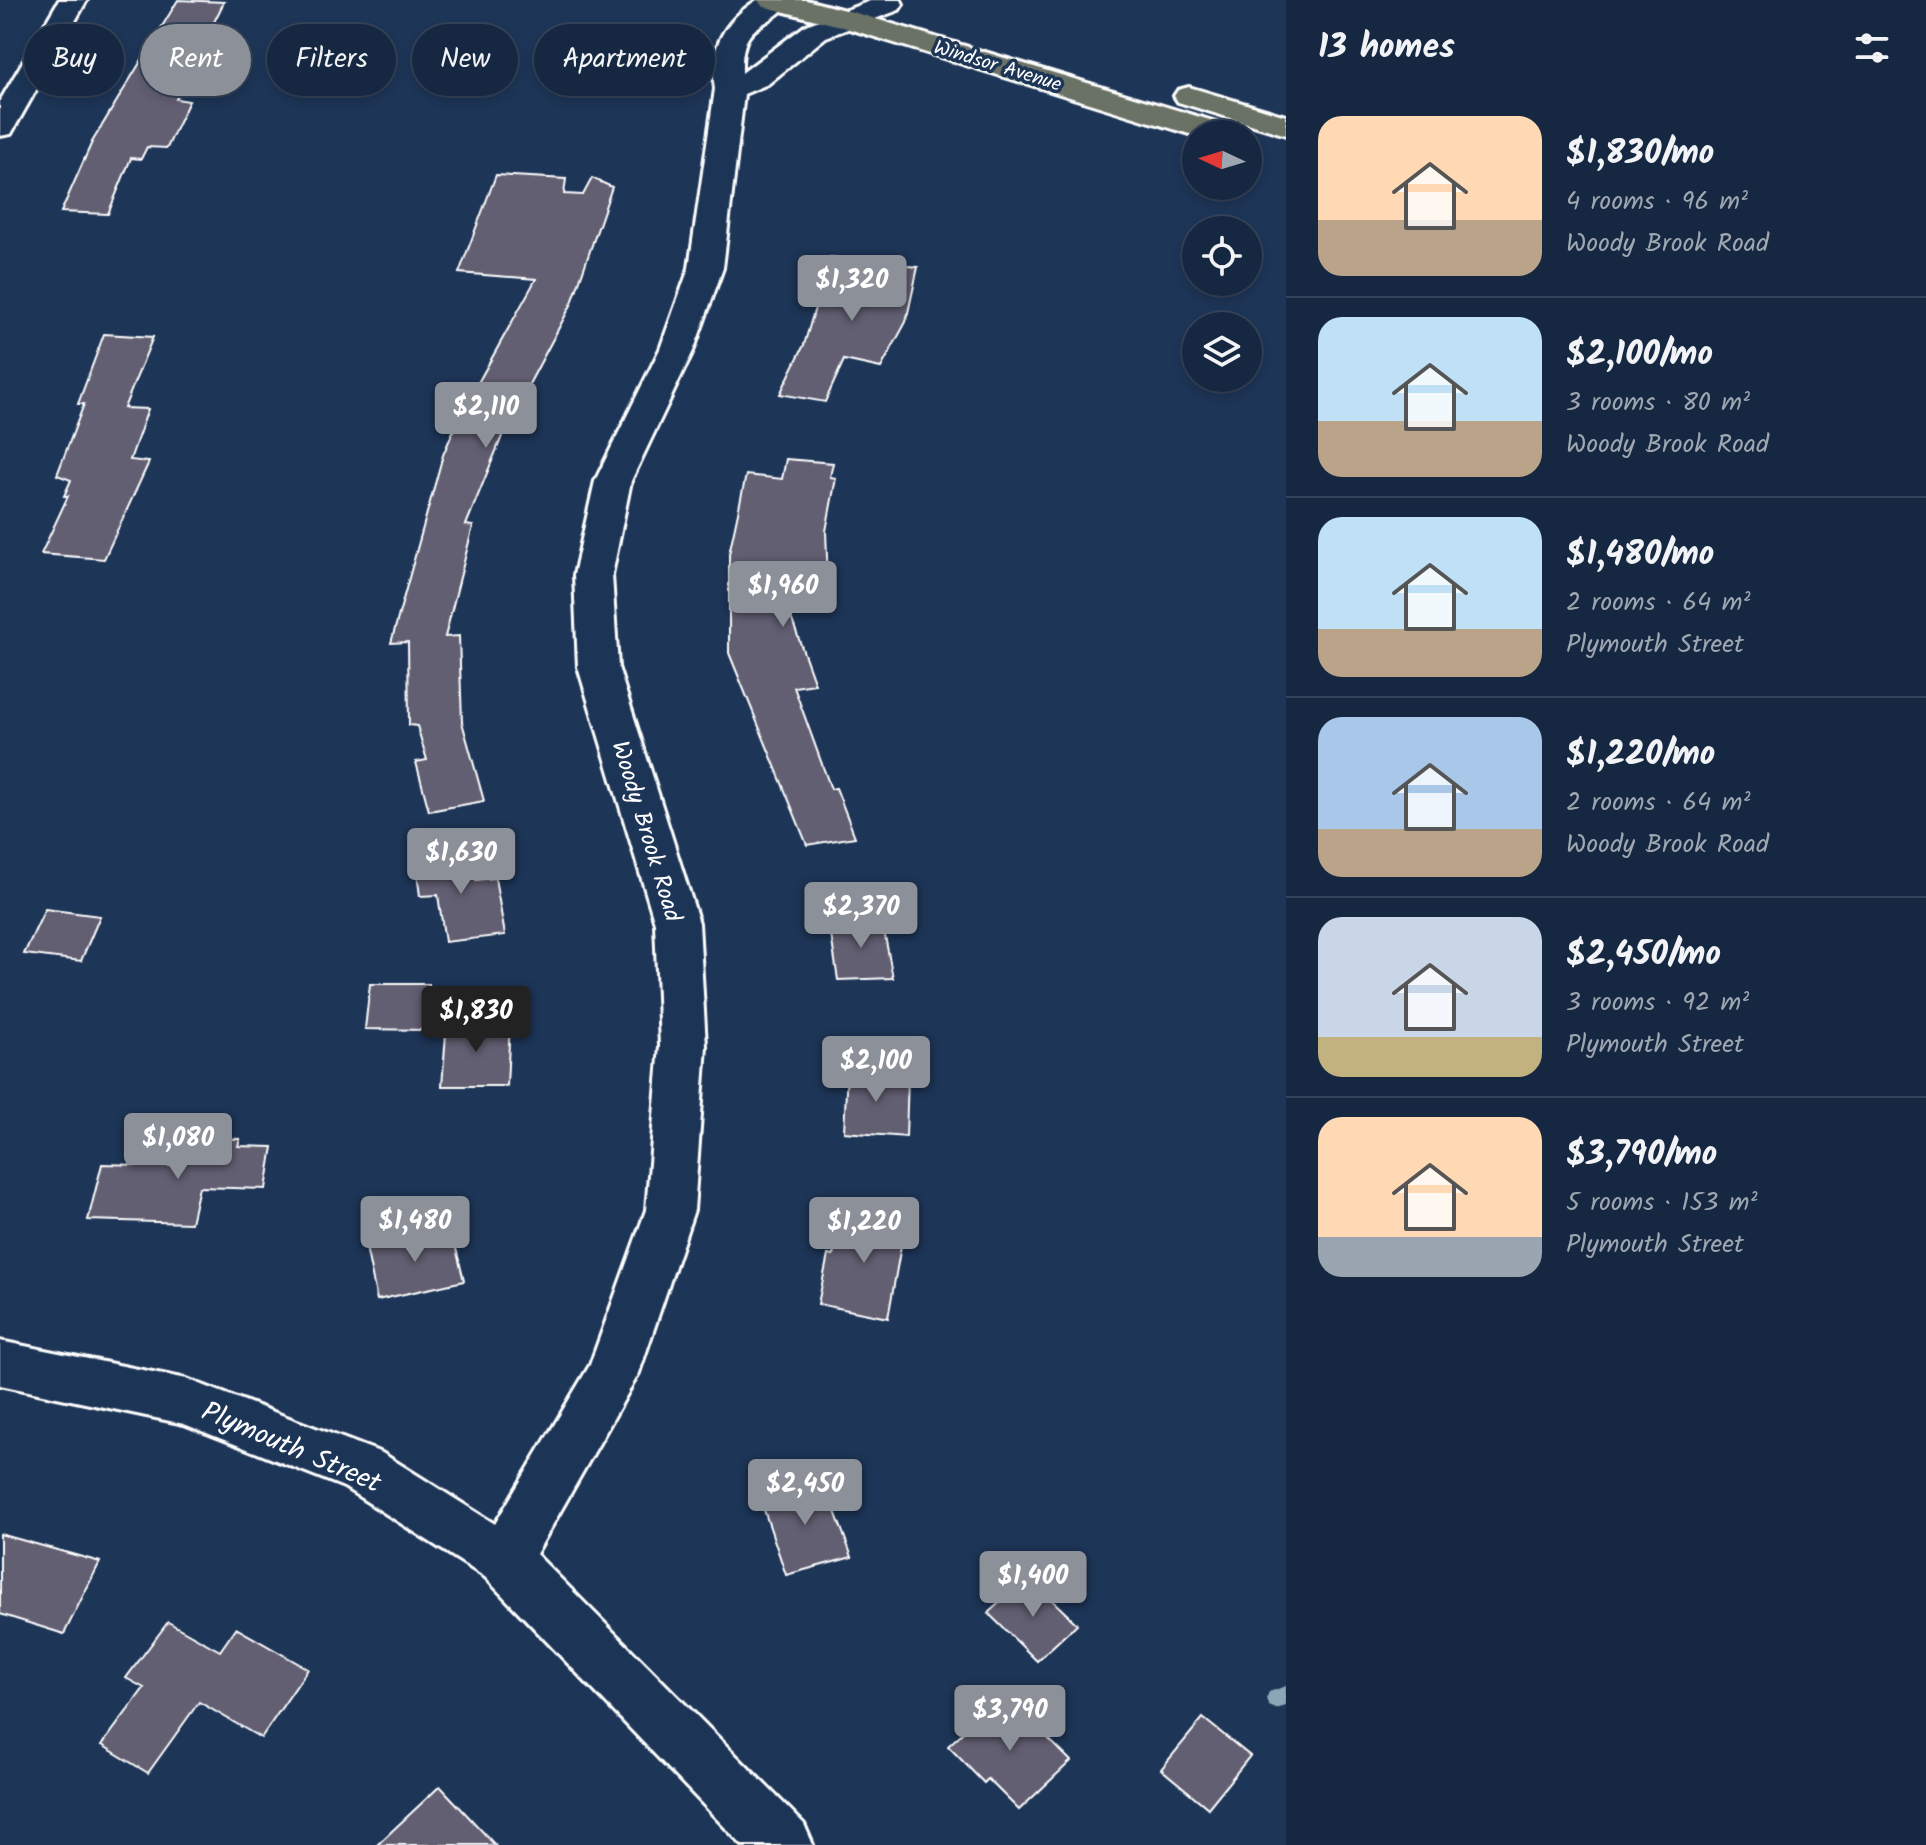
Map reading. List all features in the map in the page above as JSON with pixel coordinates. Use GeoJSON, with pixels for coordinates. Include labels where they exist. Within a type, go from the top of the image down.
{"type":"FeatureCollection","features":[{"type":"Feature","properties":{"kind":"main road","name":"Windsor Avenue"},"geometry":{"type":"LineString","coordinates":[[775,0],[1182,122]]}},
{"type":"Feature","properties":{"kind":"main road","name":"Windsor Avenue"},"geometry":{"type":"LineString","coordinates":[[880,2],[1286,126]]}},
{"type":"Feature","properties":{"kind":"main road"},"geometry":{"type":"LineString","coordinates":[[1262,146],[1286,154]]}},
{"type":"Feature","properties":{"kind":"street"},"geometry":{"type":"LineString","coordinates":[[0,127],[73,0]]}},
{"type":"Feature","properties":{"kind":"street","name":"Woody Brook Road"},"geometry":{"type":"LineString","coordinates":[[504,1559],[613,1373],[670,1210],[683,1046],[677,923],[598,667],[593,575],[613,481],[677,349],[706,268],[730,89],[725,68],[729,45],[748,17],[775,0]]}},
{"type":"Feature","properties":{"kind":"street"},"geometry":{"type":"LineString","coordinates":[[730,89],[757,78],[816,31],[880,2]]}},
{"type":"Feature","properties":{"kind":"street","name":"Plymouth Street"},"geometry":{"type":"LineString","coordinates":[[0,1363],[187,1402],[363,1470],[504,1559],[783,1845]]}},
{"type":"Feature","properties":{"kind":"building"},"geometry":{"type":"Polygon","coordinates":[[[178,0],[224,2],[213,24],[163,24],[178,0]]]}},
{"type":"Feature","properties":{"kind":"building"},"geometry":{"type":"Polygon","coordinates":[[[140,63],[140,96],[177,96],[176,99],[189,101],[167,148],[147,147],[141,159],[131,158],[108,214],[61,212],[92,142],[120,96],[124,96],[124,89],[140,63]]]}},
{"type":"Feature","properties":{"kind":"building"},"geometry":{"type":"Polygon","coordinates":[[[496,175],[566,179],[564,194],[583,195],[592,178],[612,187],[572,303],[527,388],[522,387],[466,525],[473,526],[445,637],[459,636],[462,722],[484,801],[429,811],[416,762],[427,760],[417,726],[409,725],[408,642],[391,643],[443,455],[460,415],[536,279],[459,273],[496,175]]]}},
{"type":"Feature","properties":{"kind":"building"},"geometry":{"type":"Polygon","coordinates":[[[830,257],[918,267],[906,322],[881,368],[844,360],[825,402],[780,394],[804,345],[830,257]]]}},
{"type":"Feature","properties":{"kind":"building"},"geometry":{"type":"Polygon","coordinates":[[[104,334],[153,337],[124,408],[148,409],[130,460],[149,462],[104,559],[41,554],[68,496],[64,496],[71,480],[57,475],[84,404],[78,404],[104,334]]]}},
{"type":"Feature","properties":{"kind":"building"},"geometry":{"type":"Polygon","coordinates":[[[786,459],[833,463],[830,477],[836,478],[826,531],[828,582],[778,581],[815,684],[794,687],[831,789],[836,788],[855,837],[807,845],[729,653],[729,554],[746,475],[782,479],[786,459]]]}},
{"type":"Feature","properties":{"kind":"building"},"geometry":{"type":"Polygon","coordinates":[[[472,851],[476,880],[495,878],[505,935],[445,942],[438,895],[420,896],[415,858],[472,851]]]}},
{"type":"Feature","properties":{"kind":"building"},"geometry":{"type":"Polygon","coordinates":[[[45,909],[100,916],[81,961],[24,954],[45,909]]]}},
{"type":"Feature","properties":{"kind":"building"},"geometry":{"type":"Polygon","coordinates":[[[882,920],[893,978],[838,980],[829,922],[882,920]]]}},
{"type":"Feature","properties":{"kind":"building"},"geometry":{"type":"Polygon","coordinates":[[[370,984],[429,984],[425,1030],[365,1029],[370,984]]]}},
{"type":"Feature","properties":{"kind":"building"},"geometry":{"type":"Polygon","coordinates":[[[447,1021],[510,1021],[507,1086],[442,1086],[447,1021]]]}},
{"type":"Feature","properties":{"kind":"building"},"geometry":{"type":"Polygon","coordinates":[[[847,1070],[908,1075],[906,1137],[844,1132],[847,1070]]]}},
{"type":"Feature","properties":{"kind":"building"},"geometry":{"type":"Polygon","coordinates":[[[183,1137],[240,1139],[238,1146],[273,1147],[266,1189],[199,1187],[191,1223],[88,1220],[102,1164],[176,1166],[183,1137]]]}},
{"type":"Feature","properties":{"kind":"building"},"geometry":{"type":"Polygon","coordinates":[[[853,1208],[906,1218],[888,1318],[818,1304],[828,1255],[833,1256],[837,1236],[847,1238],[853,1208]]]}},
{"type":"Feature","properties":{"kind":"building"},"geometry":{"type":"Polygon","coordinates":[[[451,1228],[464,1281],[377,1300],[366,1247],[451,1228]]]}},
{"type":"Feature","properties":{"kind":"building"},"geometry":{"type":"Polygon","coordinates":[[[823,1479],[852,1557],[786,1575],[759,1495],[823,1479]]]}},
{"type":"Feature","properties":{"kind":"building"},"geometry":{"type":"Polygon","coordinates":[[[0,1534],[100,1562],[64,1634],[0,1614],[0,1534]]]}},
{"type":"Feature","properties":{"kind":"building"},"geometry":{"type":"Polygon","coordinates":[[[1028,1577],[1077,1624],[1037,1661],[988,1613],[1028,1577]]]}},
{"type":"Feature","properties":{"kind":"building"},"geometry":{"type":"Polygon","coordinates":[[[168,1622],[220,1651],[236,1628],[308,1669],[261,1738],[199,1702],[148,1773],[102,1745],[144,1688],[126,1678],[168,1622]]]}},
{"type":"Feature","properties":{"kind":"building"},"geometry":{"type":"Polygon","coordinates":[[[1004,1695],[1071,1761],[1019,1810],[988,1779],[984,1783],[948,1746],[1004,1695]]]}},
{"type":"Feature","properties":{"kind":"building"},"geometry":{"type":"Polygon","coordinates":[[[1203,1718],[1250,1756],[1208,1808],[1161,1769],[1203,1718]]]}},
{"type":"Feature","properties":{"kind":"building"},"geometry":{"type":"Polygon","coordinates":[[[440,1786],[495,1845],[377,1845],[440,1786]]]}},
{"type":"Feature","properties":{"kind":"waterway"},"geometry":{"type":"LineString","coordinates":[[1276,1699],[1286,1696]]}}]}
